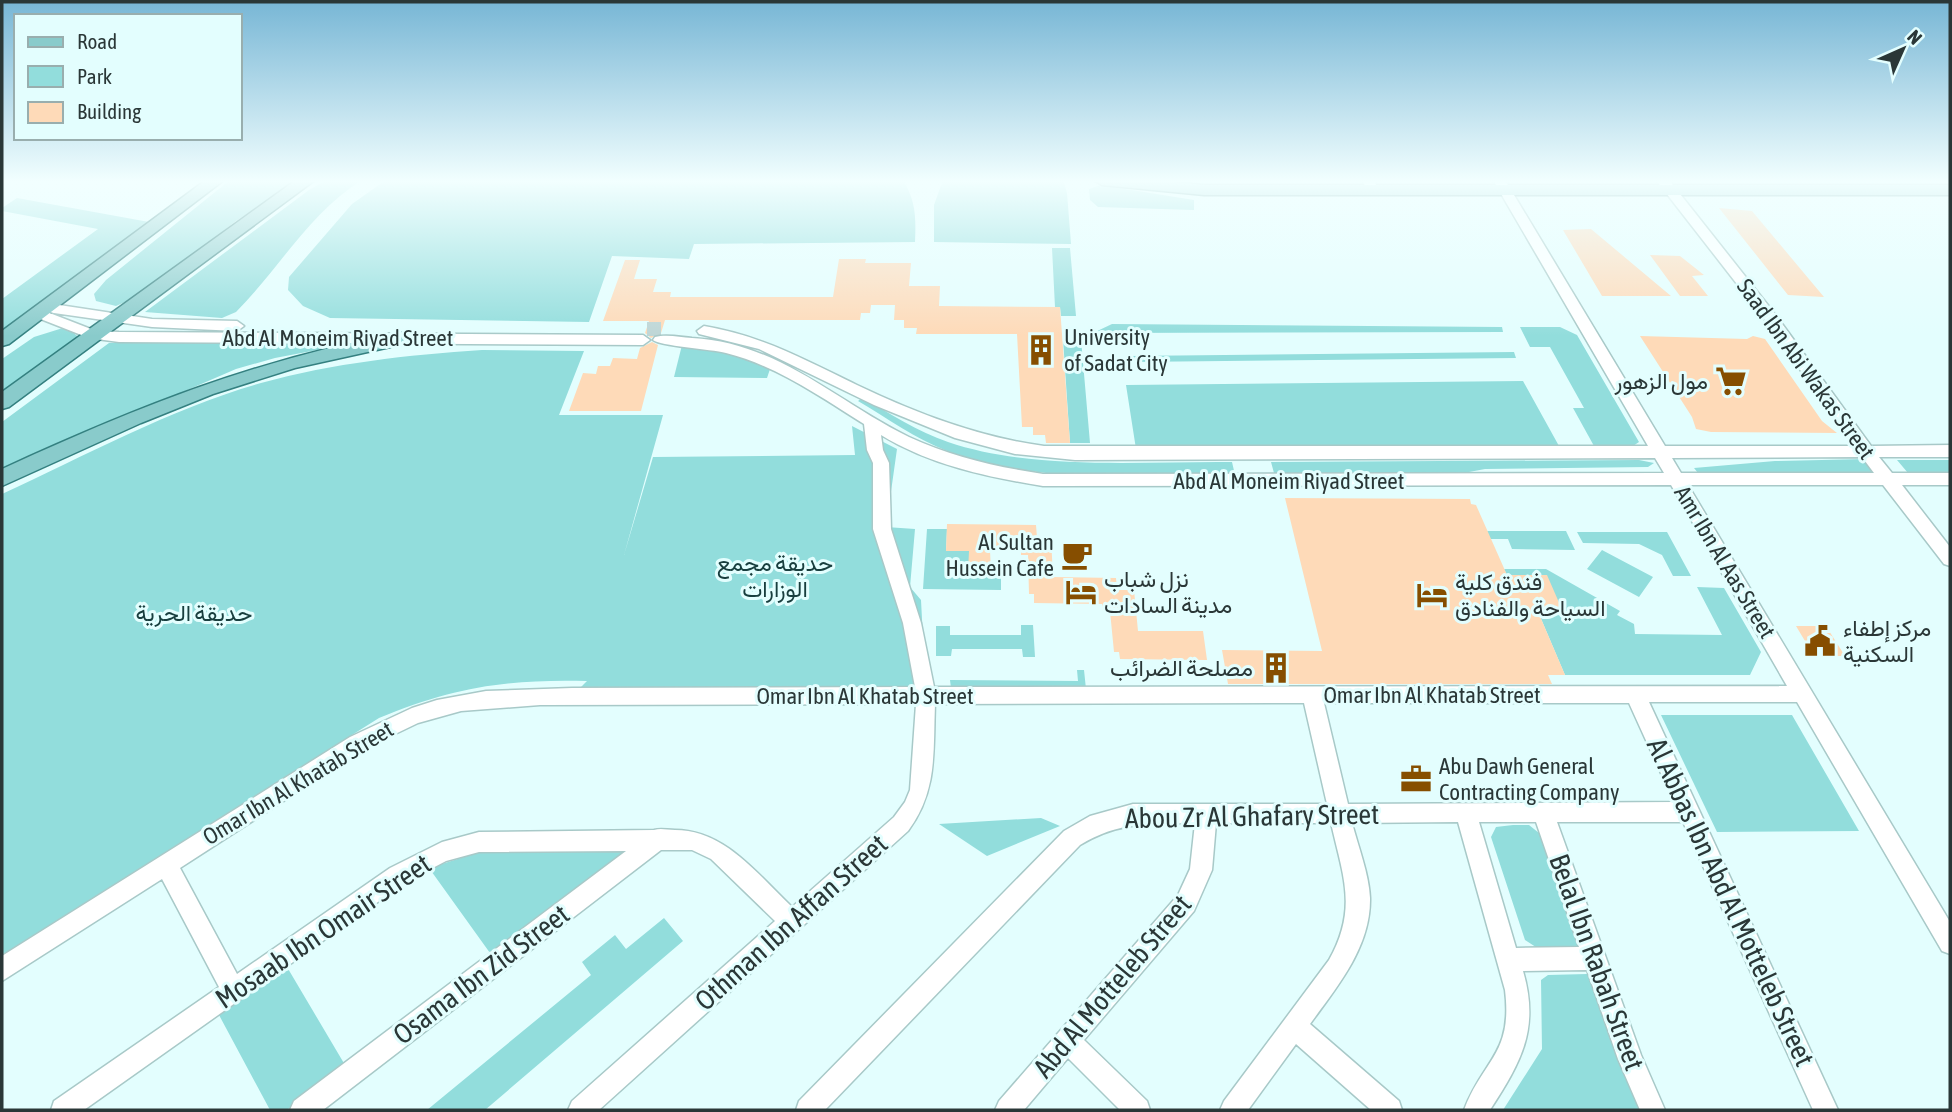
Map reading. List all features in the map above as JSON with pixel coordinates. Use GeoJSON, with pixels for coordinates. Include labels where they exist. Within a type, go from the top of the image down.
{"type":"FeatureCollection","features":[{"type":"Feature","properties":{"kind":"main road"},"geometry":{"type":"LineString","coordinates":[[2,340],[147,232]]}},
{"type":"Feature","properties":{"kind":"main road"},"geometry":{"type":"LineString","coordinates":[[2,402],[235,232]]}},
{"type":"Feature","properties":{"kind":"main road"},"geometry":{"type":"LineString","coordinates":[[2,478],[136,417],[206,389],[306,358],[406,338]]}},
{"type":"Feature","properties":{"kind":"street","name":"Amr Ibn Al Aas Street"},"geometry":{"type":"LineString","coordinates":[[1529,232],[1950,943]]}},
{"type":"Feature","properties":{"kind":"street","name":"Saad Ibn Abi Wakas Street"},"geometry":{"type":"LineString","coordinates":[[1703,232],[1770,317],[1866,451],[1950,559]]}},
{"type":"Feature","properties":{"kind":"street","name":"Abd Al Moneim Riyad Street"},"geometry":{"type":"LineString","coordinates":[[42,310],[230,332],[406,338],[707,332],[758,342],[792,356],[849,388],[939,428],[1005,448],[1075,454],[1950,451]]}},
{"type":"Feature","properties":{"kind":"street","name":"Abd Al Moneim Riyad Street"},"geometry":{"type":"LineString","coordinates":[[42,310],[94,335],[132,338],[230,332],[653,335],[704,343],[756,356],[786,369],[902,440],[966,465],[1043,480],[1950,480]]}},
{"type":"Feature","properties":{"kind":"street"},"geometry":{"type":"LineString","coordinates":[[834,400],[849,388]]}},
{"type":"Feature","properties":{"kind":"street","name":"Othman Ibn Affan Street"},"geometry":{"type":"LineString","coordinates":[[581,1110],[901,824],[913,808],[920,790],[926,696],[912,623],[882,529],[881,463],[875,450],[872,423]]}},
{"type":"Feature","properties":{"kind":"street"},"geometry":{"type":"LineString","coordinates":[[881,463],[902,440]]}},
{"type":"Feature","properties":{"kind":"street"},"geometry":{"type":"LineString","coordinates":[[1245,453],[1251,481]]}},
{"type":"Feature","properties":{"kind":"street","name":"Al Abbas Ibn Abd Al Motteleb Street"},"geometry":{"type":"LineString","coordinates":[[1635,694],[1826,1110]]}},
{"type":"Feature","properties":{"kind":"street","name":"Omar Ibn Al Khatab Street"},"geometry":{"type":"LineString","coordinates":[[2,969],[368,737],[422,711],[456,702],[502,697],[1803,694]]}},
{"type":"Feature","properties":{"kind":"street"},"geometry":{"type":"LineString","coordinates":[[1233,1110],[1347,952],[1358,915],[1359,896],[1312,695]]}},
{"type":"Feature","properties":{"kind":"street","name":"Abou Zr Al Ghafary Street"},"geometry":{"type":"LineString","coordinates":[[808,1110],[1072,838],[1097,823],[1120,816],[1206,814],[1689,812]]}},
{"type":"Feature","properties":{"kind":"street","name":"Belal Ibn Rabah Street"},"geometry":{"type":"LineString","coordinates":[[1543,813],[1630,1059],[1653,1110]]}},
{"type":"Feature","properties":{"kind":"street","name":"Abd Al Motteleb Street"},"geometry":{"type":"LineString","coordinates":[[1008,1110],[1186,903],[1201,870],[1206,814]]}},
{"type":"Feature","properties":{"kind":"street"},"geometry":{"type":"LineString","coordinates":[[1466,814],[1520,1003],[1519,1029],[1507,1060],[1476,1110]]}},
{"type":"Feature","properties":{"kind":"street","name":"Osama Ibn Zid Street"},"geometry":{"type":"LineString","coordinates":[[303,1110],[660,838]]}},
{"type":"Feature","properties":{"kind":"street","name":"Mosaab Ibn Omair Street"},"geometry":{"type":"LineString","coordinates":[[64,1110],[233,989],[398,876],[442,852],[461,845],[498,840],[693,840],[719,852],[792,922]]}},
{"type":"Feature","properties":{"kind":"street"},"geometry":{"type":"LineString","coordinates":[[166,864],[233,989]]}},
{"type":"Feature","properties":{"kind":"street"},"geometry":{"type":"LineString","coordinates":[[1508,960],[1596,958]]}},
{"type":"Feature","properties":{"kind":"street"},"geometry":{"type":"LineString","coordinates":[[1294,1026],[1390,1110]]}},
{"type":"Feature","properties":{"kind":"street"},"geometry":{"type":"LineString","coordinates":[[1068,1041],[1138,1110]]}},
{"type":"Feature","properties":{"kind":"green space"},"geometry":{"type":"Polygon","coordinates":[[[94,232],[136,232],[2,331],[2,299],[94,232]]]}},
{"type":"Feature","properties":{"kind":"green space"},"geometry":{"type":"Polygon","coordinates":[[[166,232],[222,232],[143,294],[116,306],[96,301],[94,294],[106,280],[166,232]]]}},
{"type":"Feature","properties":{"kind":"green space"},"geometry":{"type":"Polygon","coordinates":[[[253,232],[304,232],[236,312],[222,318],[145,312],[253,232]]]}},
{"type":"Feature","properties":{"kind":"green space"},"geometry":{"type":"Polygon","coordinates":[[[328,232],[915,232],[915,242],[694,244],[689,259],[612,256],[589,322],[330,318],[303,306],[288,290],[289,277],[328,232]]]}},
{"type":"Feature","properties":{"kind":"green space"},"geometry":{"type":"Polygon","coordinates":[[[934,232],[1070,232],[1071,244],[934,242],[934,232]]]}},
{"type":"Feature","properties":{"kind":"green space"},"geometry":{"type":"Polygon","coordinates":[[[1052,248],[1070,248],[1076,316],[1061,316],[1060,307],[1055,307],[1052,248]]]}},
{"type":"Feature","properties":{"kind":"green space"},"geometry":{"type":"Polygon","coordinates":[[[1112,324],[1502,327],[1503,332],[1093,333],[1112,324]]]}},
{"type":"Feature","properties":{"kind":"green space"},"geometry":{"type":"Polygon","coordinates":[[[66,327],[81,339],[2,397],[2,359],[34,337],[66,327]]]}},
{"type":"Feature","properties":{"kind":"green space"},"geometry":{"type":"Polygon","coordinates":[[[1520,327],[1560,327],[1577,335],[1639,442],[1633,446],[1594,446],[1573,408],[1584,408],[1550,347],[1530,347],[1520,327]]]}},
{"type":"Feature","properties":{"kind":"green space"},"geometry":{"type":"Polygon","coordinates":[[[1063,339],[1081,339],[1090,443],[1070,443],[1063,339]]]}},
{"type":"Feature","properties":{"kind":"green space"},"geometry":{"type":"Polygon","coordinates":[[[109,343],[354,343],[275,358],[236,369],[2,470],[2,422],[109,343]]]}},
{"type":"Feature","properties":{"kind":"green space"},"geometry":{"type":"Polygon","coordinates":[[[682,345],[701,346],[771,366],[767,378],[674,377],[682,345]]]}},
{"type":"Feature","properties":{"kind":"green space","name":"حديقة الحرية"},"geometry":{"type":"Polygon","coordinates":[[[482,350],[584,351],[559,415],[663,415],[624,555],[653,457],[855,455],[852,426],[897,449],[886,527],[915,529],[910,587],[921,600],[926,696],[572,696],[587,681],[558,681],[481,687],[432,699],[379,718],[2,955],[2,494],[163,419],[261,383],[371,361],[482,350]]]}},
{"type":"Feature","properties":{"kind":"green space"},"geometry":{"type":"Polygon","coordinates":[[[1514,352],[1516,358],[1131,362],[1130,356],[1514,352]]]}},
{"type":"Feature","properties":{"kind":"green space"},"geometry":{"type":"Polygon","coordinates":[[[1523,381],[1559,446],[1136,449],[1126,385],[1523,381]]]}},
{"type":"Feature","properties":{"kind":"green space"},"geometry":{"type":"Polygon","coordinates":[[[862,398],[926,433],[981,451],[1088,463],[1232,462],[1235,475],[1090,476],[1053,474],[982,462],[935,446],[858,401],[862,398]]]}},
{"type":"Feature","properties":{"kind":"green space"},"geometry":{"type":"Polygon","coordinates":[[[1866,459],[1877,473],[1698,473],[1694,468],[1775,461],[1866,459]]]}},
{"type":"Feature","properties":{"kind":"green space"},"geometry":{"type":"Polygon","coordinates":[[[1639,460],[1654,463],[1648,467],[1485,469],[1469,472],[1274,473],[1271,462],[1639,460]]]}},
{"type":"Feature","properties":{"kind":"green space"},"geometry":{"type":"Polygon","coordinates":[[[1897,460],[1950,460],[1950,473],[1908,473],[1897,460]]]}},
{"type":"Feature","properties":{"kind":"green space"},"geometry":{"type":"Polygon","coordinates":[[[927,529],[947,529],[946,551],[969,551],[969,572],[990,573],[991,566],[1001,566],[1001,590],[923,589],[927,529]]]}},
{"type":"Feature","properties":{"kind":"green space"},"geometry":{"type":"Polygon","coordinates":[[[1487,531],[1566,531],[1575,550],[1512,549],[1508,539],[1490,539],[1487,531]]]}},
{"type":"Feature","properties":{"kind":"green space"},"geometry":{"type":"Polygon","coordinates":[[[1577,532],[1667,532],[1691,576],[1673,576],[1662,555],[1639,544],[1583,543],[1577,532]]]}},
{"type":"Feature","properties":{"kind":"green space"},"geometry":{"type":"Polygon","coordinates":[[[1602,550],[1653,577],[1639,597],[1587,569],[1602,550]]]}},
{"type":"Feature","properties":{"kind":"green space"},"geometry":{"type":"Polygon","coordinates":[[[1504,569],[1546,569],[1620,611],[1617,615],[1634,624],[1635,634],[1722,635],[1697,587],[1724,588],[1761,652],[1750,675],[1565,675],[1539,614],[1564,614],[1507,575],[1504,569]]]}},
{"type":"Feature","properties":{"kind":"green space"},"geometry":{"type":"Polygon","coordinates":[[[1021,625],[1033,625],[1035,657],[1023,657],[1022,649],[952,649],[951,656],[936,656],[936,626],[950,626],[950,635],[1021,635],[1021,625]]]}},
{"type":"Feature","properties":{"kind":"green space"},"geometry":{"type":"Polygon","coordinates":[[[1077,670],[1084,670],[1086,689],[951,688],[950,680],[1078,681],[1077,670]]]}},
{"type":"Feature","properties":{"kind":"green space"},"geometry":{"type":"Polygon","coordinates":[[[1661,715],[1792,715],[1859,831],[1717,832],[1661,715]]]}},
{"type":"Feature","properties":{"kind":"green space"},"geometry":{"type":"Polygon","coordinates":[[[1041,818],[1060,826],[987,856],[939,824],[1041,818]]]}},
{"type":"Feature","properties":{"kind":"green space"},"geometry":{"type":"Polygon","coordinates":[[[1529,825],[1544,837],[1583,944],[1577,951],[1542,951],[1525,940],[1491,837],[1496,827],[1529,825]]]}},
{"type":"Feature","properties":{"kind":"green space"},"geometry":{"type":"Polygon","coordinates":[[[483,851],[625,851],[490,953],[429,868],[483,851]]]}},
{"type":"Feature","properties":{"kind":"green space"},"geometry":{"type":"Polygon","coordinates":[[[664,918],[683,941],[485,1110],[427,1110],[591,975],[582,962],[615,935],[626,949],[664,918]]]}},
{"type":"Feature","properties":{"kind":"green space"},"geometry":{"type":"Polygon","coordinates":[[[287,967],[345,1065],[287,1110],[270,1110],[219,1015],[287,967]]]}},
{"type":"Feature","properties":{"kind":"green space"},"geometry":{"type":"Polygon","coordinates":[[[1587,974],[1608,995],[1652,1110],[1503,1110],[1542,1049],[1541,980],[1548,975],[1587,974]]]}},
{"type":"Feature","properties":{"kind":"building"},"geometry":{"type":"Polygon","coordinates":[[[1564,232],[1594,232],[1671,296],[1602,296],[1564,232]]]}},
{"type":"Feature","properties":{"kind":"building"},"geometry":{"type":"Polygon","coordinates":[[[1738,232],[1769,232],[1824,297],[1788,295],[1738,232]]]}},
{"type":"Feature","properties":{"kind":"building"},"geometry":{"type":"Polygon","coordinates":[[[1650,255],[1680,256],[1704,275],[1692,276],[1708,296],[1680,296],[1650,255]]]}},
{"type":"Feature","properties":{"kind":"building","name":"University of Sadat City"},"geometry":{"type":"Polygon","coordinates":[[[839,259],[866,259],[865,263],[911,263],[909,286],[940,286],[939,306],[1060,307],[1070,443],[1046,443],[1045,435],[1033,435],[1033,427],[1022,427],[1017,334],[916,334],[917,328],[904,328],[904,320],[894,320],[895,305],[871,305],[870,313],[861,313],[860,320],[665,320],[661,333],[651,338],[645,333],[649,321],[603,321],[625,260],[640,260],[634,279],[657,279],[653,292],[671,292],[670,297],[833,297],[839,259]]]}},
{"type":"Feature","properties":{"kind":"building","name":"مول الزهور"},"geometry":{"type":"Polygon","coordinates":[[[1640,336],[1747,339],[1753,336],[1765,339],[1822,421],[1837,433],[1711,432],[1696,429],[1692,417],[1640,336]]]}},
{"type":"Feature","properties":{"kind":"building"},"geometry":{"type":"Polygon","coordinates":[[[652,342],[658,345],[641,411],[569,411],[583,373],[596,374],[598,366],[610,366],[613,358],[637,359],[640,348],[652,342]]]}},
{"type":"Feature","properties":{"kind":"building","name":"فندق كلية السياحة والفنادق"},"geometry":{"type":"Polygon","coordinates":[[[1285,498],[1470,499],[1471,504],[1476,505],[1507,575],[1547,575],[1564,614],[1539,614],[1565,675],[1548,675],[1552,684],[1228,684],[1222,650],[1322,651],[1285,498]]]}},
{"type":"Feature","properties":{"kind":"building","name":"نزل شباب مدينة السادات"},"geometry":{"type":"Polygon","coordinates":[[[947,524],[1036,525],[1037,538],[1051,538],[1053,577],[1116,578],[1117,590],[1134,590],[1138,631],[1203,631],[1207,660],[1120,659],[1119,652],[1114,652],[1110,611],[1103,611],[1102,604],[1034,603],[1034,594],[1029,594],[1028,555],[1021,555],[1021,550],[990,550],[991,573],[968,572],[969,551],[946,551],[947,524]]]}},
{"type":"Feature","properties":{"kind":"building","name":"مركز إطفاء السكنية"},"geometry":{"type":"Polygon","coordinates":[[[1796,626],[1826,626],[1845,656],[1814,656],[1796,626]]]}},
{"type":"Feature","properties":{"kind":"tunnel"},"geometry":{"type":"LineString","coordinates":[[647,329],[662,329]]}},
{"type":"Feature","properties":{"kind":"place","name":"University of Sadat City"},"geometry":{"type":"Point","coordinates":[1041,350]}},
{"type":"Feature","properties":{"kind":"place","name":"مول الزهور"},"geometry":{"type":"Point","coordinates":[1731,381]}},
{"type":"Feature","properties":{"kind":"place","name":"Al Sultan Hussein Cafe"},"geometry":{"type":"Point","coordinates":[1077,555]}},
{"type":"Feature","properties":{"kind":"place","name":"نزل شباب مدينة السادات"},"geometry":{"type":"Point","coordinates":[1081,592]}},
{"type":"Feature","properties":{"kind":"place","name":"فندق كلية السياحة والفنادق"},"geometry":{"type":"Point","coordinates":[1432,595]}},
{"type":"Feature","properties":{"kind":"place","name":"مركز إطفاء السكنية"},"geometry":{"type":"Point","coordinates":[1820,641]}},
{"type":"Feature","properties":{"kind":"place","name":"مصلحة الضرائب"},"geometry":{"type":"Point","coordinates":[1276,668]}},
{"type":"Feature","properties":{"kind":"place","name":"Abu Dawh General Contracting Company"},"geometry":{"type":"Point","coordinates":[1416,779]}},
{"type":"Feature","properties":{"kind":"park label","name":"حديقة مجمع الوزارات"},"geometry":{"type":"Point","coordinates":[775,576]}}]}
